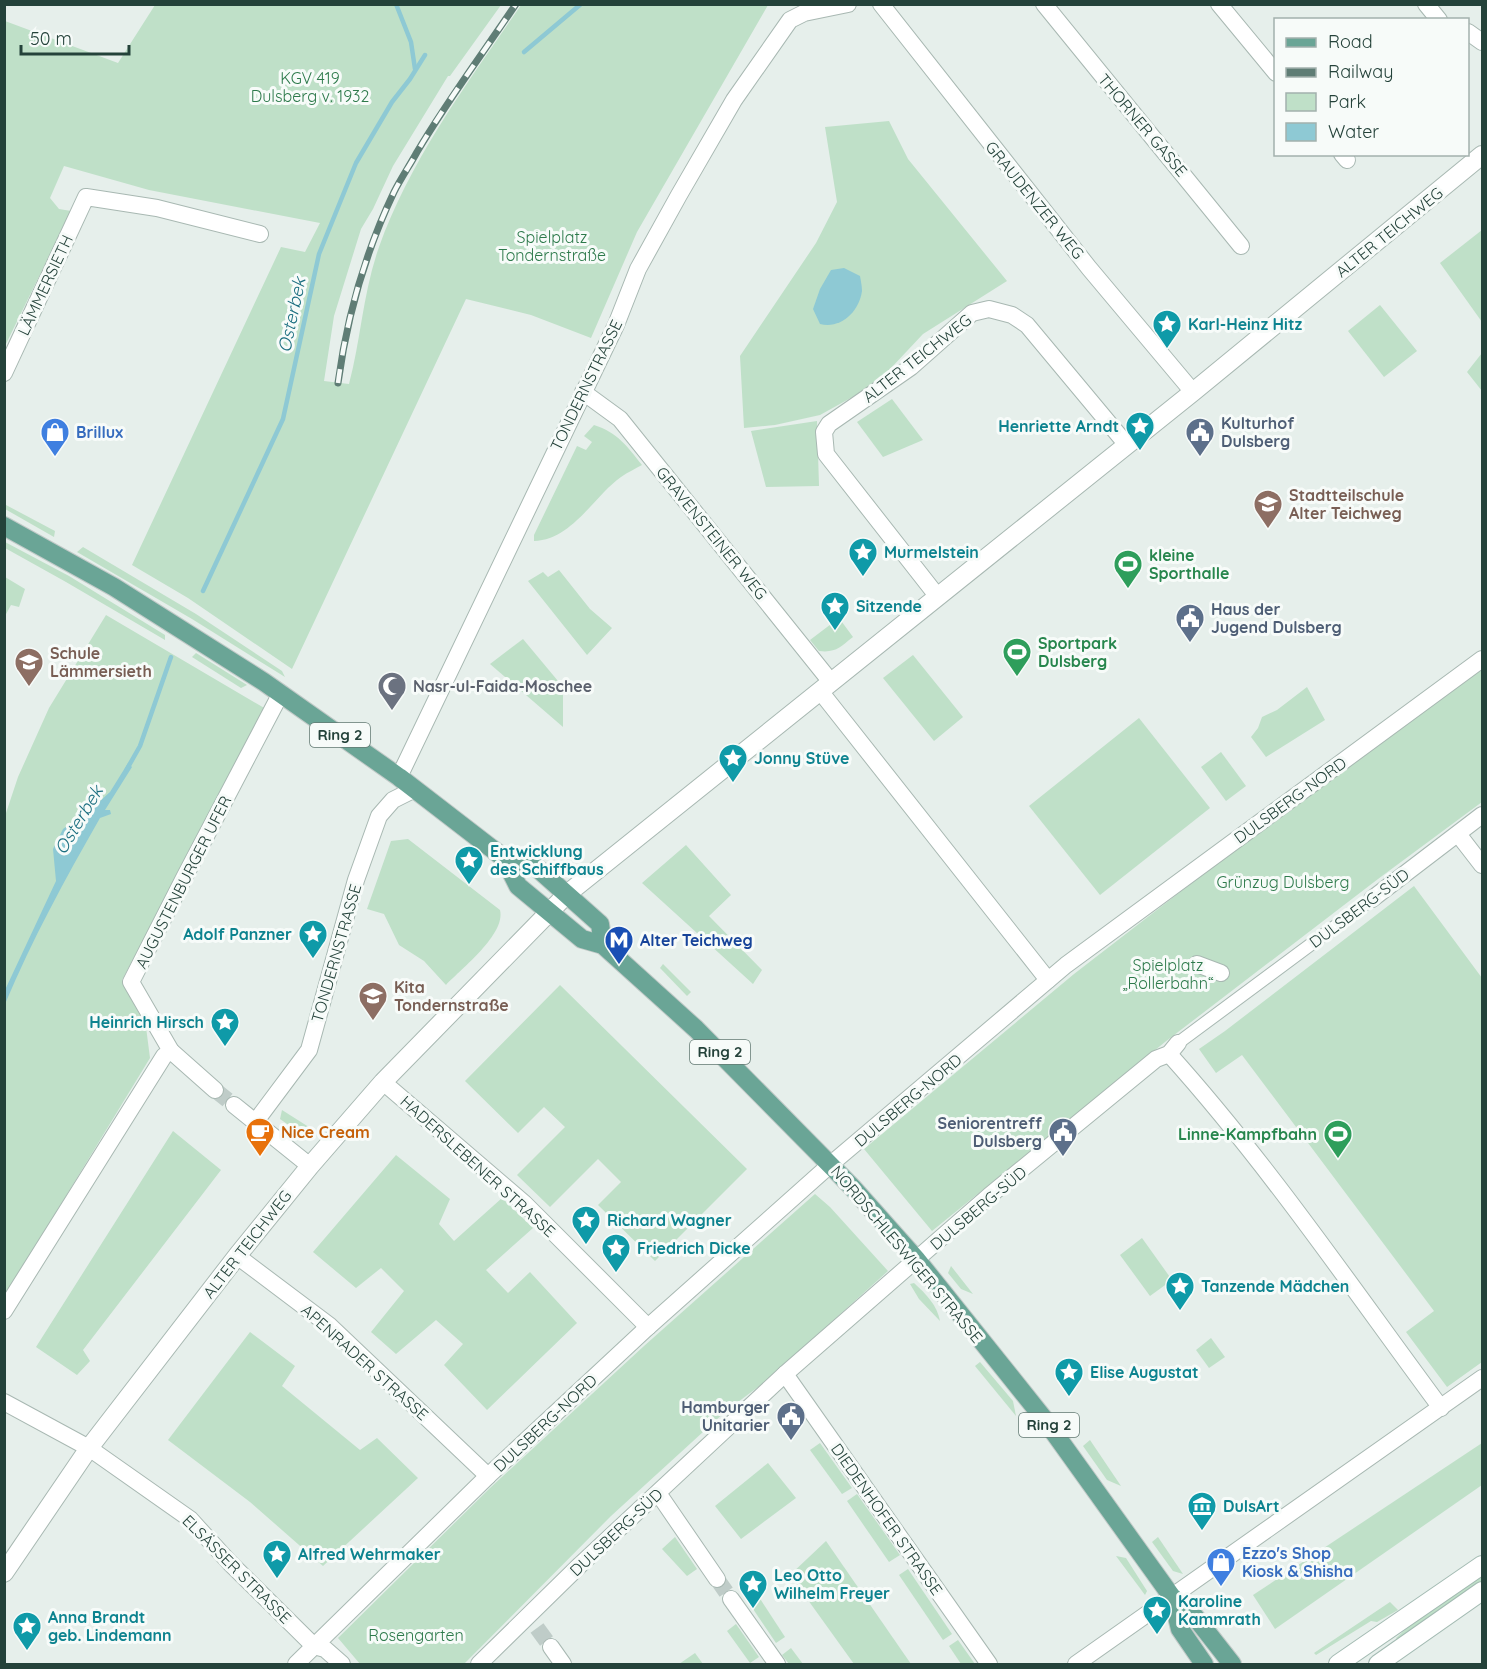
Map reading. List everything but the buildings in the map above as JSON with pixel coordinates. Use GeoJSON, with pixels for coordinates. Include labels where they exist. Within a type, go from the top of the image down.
{"type":"FeatureCollection","features":[{"type":"Feature","properties":{"kind":"main road","name":"NORDSCHLESWIGER STRASSE"},"geometry":{"type":"LineString","coordinates":[[4,526],[145,606],[281,693],[399,777],[504,858],[536,867],[600,924],[603,945]]}},
{"type":"Feature","properties":{"kind":"main road","name":"NORDSCHLESWIGER STRASSE"},"geometry":{"type":"LineString","coordinates":[[504,858],[518,886],[582,939],[603,945],[696,1029],[831,1164],[917,1260],[1045,1420],[1172,1598],[1192,1613],[1232,1665]]}},
{"type":"Feature","properties":{"kind":"main road","name":"NORDSCHLESWIGER STRASSE"},"geometry":{"type":"LineString","coordinates":[[1172,1598],[1180,1629],[1204,1665]]}},
{"type":"Feature","properties":{"kind":"street","name":"TONDERNSTRASSE"},"geometry":{"type":"LineString","coordinates":[[399,777],[616,325],[638,269],[734,100],[790,20],[804,13],[848,4]]}},
{"type":"Feature","properties":{"kind":"street","name":"GRAUDENZER WEG"},"geometry":{"type":"LineString","coordinates":[[881,4],[1089,268],[1193,392]]}},
{"type":"Feature","properties":{"kind":"street","name":"THORNER GASSE"},"geometry":{"type":"LineString","coordinates":[[1044,4],[1241,246]]}},
{"type":"Feature","properties":{"kind":"street"},"geometry":{"type":"LineString","coordinates":[[1220,4],[1274,72]]}},
{"type":"Feature","properties":{"kind":"street"},"geometry":{"type":"LineString","coordinates":[[1426,4],[1437,18]]}},
{"type":"Feature","properties":{"kind":"street"},"geometry":{"type":"LineString","coordinates":[[1469,33],[1482,42]]}},
{"type":"Feature","properties":{"kind":"street","name":"ALTER TEICHWEG"},"geometry":{"type":"LineString","coordinates":[[4,1573],[89,1448],[237,1256],[310,1166],[383,1082],[567,894],[1193,392],[1482,155]]}},
{"type":"Feature","properties":{"kind":"street","name":"LÄMMERSIETH"},"geometry":{"type":"LineString","coordinates":[[4,373],[86,196],[157,208],[260,234]]}},
{"type":"Feature","properties":{"kind":"street","name":"ALTER TEICHWEG"},"geometry":{"type":"LineString","coordinates":[[938,597],[826,454],[824,432],[829,424],[911,367],[972,313],[989,309],[1012,315],[1027,325],[1127,445]]}},
{"type":"Feature","properties":{"kind":"street","name":"GRAVENSTEINER WEG"},"geometry":{"type":"LineString","coordinates":[[583,392],[620,419],[1048,980]]}},
{"type":"Feature","properties":{"kind":"street","name":"DULSBERG-NORD"},"geometry":{"type":"LineString","coordinates":[[296,1665],[488,1476],[648,1327],[831,1164],[1048,980],[1482,658]]}},
{"type":"Feature","properties":{"kind":"street","name":"AUGUSTENBURGER UFER"},"geometry":{"type":"LineString","coordinates":[[171,1051],[131,982],[281,693]]}},
{"type":"Feature","properties":{"kind":"street","name":"TONDERNSTRASSE"},"geometry":{"type":"LineString","coordinates":[[255,1121],[309,1050],[356,880],[379,816],[393,800],[415,789]]}},
{"type":"Feature","properties":{"kind":"street","name":"DULSBERG-SÜD"},"geometry":{"type":"LineString","coordinates":[[479,1665],[532,1622],[657,1493],[785,1374],[989,1196],[1156,1059],[1173,1049],[1482,815]]}},
{"type":"Feature","properties":{"kind":"street"},"geometry":{"type":"LineString","coordinates":[[1458,834],[1482,865]]}},
{"type":"Feature","properties":{"kind":"street"},"geometry":{"type":"LineString","coordinates":[[1197,964],[1221,973]]}},
{"type":"Feature","properties":{"kind":"street"},"geometry":{"type":"LineString","coordinates":[[1173,1049],[1441,1408]]}},
{"type":"Feature","properties":{"kind":"street"},"geometry":{"type":"LineString","coordinates":[[4,1311],[164,1056],[171,1051],[215,1090]]}},
{"type":"Feature","properties":{"kind":"street","name":"HADERSLEBENER STRASSE"},"geometry":{"type":"LineString","coordinates":[[383,1082],[524,1203],[648,1327]]}},
{"type":"Feature","properties":{"kind":"street"},"geometry":{"type":"LineString","coordinates":[[234,1105],[310,1166]]}},
{"type":"Feature","properties":{"kind":"street","name":"APENRADER STRASSE"},"geometry":{"type":"LineString","coordinates":[[237,1256],[330,1326],[488,1476]]}},
{"type":"Feature","properties":{"kind":"street","name":"DIEDENHOFER STRASSE"},"geometry":{"type":"LineString","coordinates":[[785,1374],[989,1665]]}},
{"type":"Feature","properties":{"kind":"street"},"geometry":{"type":"LineString","coordinates":[[1076,1665],[1482,1377]]}},
{"type":"Feature","properties":{"kind":"street","name":"ELSÄSSER STRASSE"},"geometry":{"type":"LineString","coordinates":[[4,1402],[89,1448],[190,1519],[230,1563],[314,1646],[325,1649],[342,1665]]}},
{"type":"Feature","properties":{"kind":"street"},"geometry":{"type":"LineString","coordinates":[[657,1493],[717,1579]]}},
{"type":"Feature","properties":{"kind":"street"},"geometry":{"type":"LineString","coordinates":[[1338,1665],[1482,1565]]}},
{"type":"Feature","properties":{"kind":"street"},"geometry":{"type":"LineString","coordinates":[[1378,1665],[1482,1591]]}},
{"type":"Feature","properties":{"kind":"street"},"geometry":{"type":"LineString","coordinates":[[731,1599],[777,1665]]}},
{"type":"Feature","properties":{"kind":"street"},"geometry":{"type":"LineString","coordinates":[[551,1647],[563,1665]]}},
{"type":"Feature","properties":{"kind":"green space"},"geometry":{"type":"Polygon","coordinates":[[[155,5],[501,5],[448,76],[393,166],[361,229],[334,316],[324,381],[349,384],[369,281],[392,214],[407,182],[442,121],[521,5],[768,5],[637,232],[591,338],[531,315],[466,299],[292,669],[188,598],[132,565],[281,247],[305,252],[320,223],[149,190],[64,166],[50,198],[59,209],[71,211],[5,346],[5,21],[118,63],[155,5]]]}},
{"type":"Feature","properties":{"kind":"green space"},"geometry":{"type":"Polygon","coordinates":[[[889,121],[908,159],[1007,281],[923,334],[876,384],[820,415],[775,425],[744,428],[740,356],[816,243],[837,202],[825,127],[889,121]]]}},
{"type":"Feature","properties":{"kind":"green space"},"geometry":{"type":"Polygon","coordinates":[[[1482,230],[1482,322],[1440,263],[1482,230]]]}},
{"type":"Feature","properties":{"kind":"green space"},"geometry":{"type":"Polygon","coordinates":[[[1380,305],[1417,351],[1384,377],[1348,331],[1380,305]]]}},
{"type":"Feature","properties":{"kind":"green space"},"geometry":{"type":"Polygon","coordinates":[[[1482,353],[1482,391],[1467,372],[1482,353]]]}},
{"type":"Feature","properties":{"kind":"green space"},"geometry":{"type":"Polygon","coordinates":[[[892,399],[923,440],[883,457],[857,422],[892,399]]]}},
{"type":"Feature","properties":{"kind":"green space"},"geometry":{"type":"Polygon","coordinates":[[[817,421],[819,486],[766,487],[751,431],[817,421]]]}},
{"type":"Feature","properties":{"kind":"green space"},"geometry":{"type":"Polygon","coordinates":[[[594,425],[616,436],[642,465],[611,485],[582,516],[560,533],[548,539],[534,541],[534,535],[577,446],[586,450],[592,442],[584,436],[594,425]]]}},
{"type":"Feature","properties":{"kind":"green space"},"geometry":{"type":"Polygon","coordinates":[[[6,505],[55,531],[54,537],[5,509],[6,505]]]}},
{"type":"Feature","properties":{"kind":"green space"},"geometry":{"type":"Polygon","coordinates":[[[5,542],[69,576],[165,635],[165,640],[5,548],[5,542]]]}},
{"type":"Feature","properties":{"kind":"green space"},"geometry":{"type":"Polygon","coordinates":[[[83,547],[196,614],[282,671],[285,677],[192,619],[77,552],[83,547]]]}},
{"type":"Feature","properties":{"kind":"green space"},"geometry":{"type":"Polygon","coordinates":[[[559,570],[590,609],[612,628],[587,655],[528,581],[543,572],[548,577],[559,570]]]}},
{"type":"Feature","properties":{"kind":"green space"},"geometry":{"type":"Polygon","coordinates":[[[5,577],[25,589],[19,607],[11,605],[5,616],[5,577]]]}},
{"type":"Feature","properties":{"kind":"green space"},"geometry":{"type":"Polygon","coordinates":[[[106,615],[266,709],[122,980],[146,1027],[150,1058],[5,1296],[5,816],[18,777],[49,708],[106,615]]]}},
{"type":"Feature","properties":{"kind":"green space"},"geometry":{"type":"Polygon","coordinates":[[[839,618],[853,637],[834,650],[819,651],[810,640],[839,618]]]}},
{"type":"Feature","properties":{"kind":"green space"},"geometry":{"type":"Polygon","coordinates":[[[523,639],[563,687],[563,727],[490,664],[523,639]]]}},
{"type":"Feature","properties":{"kind":"green space"},"geometry":{"type":"Polygon","coordinates":[[[196,653],[247,685],[241,688],[192,657],[196,653]]]}},
{"type":"Feature","properties":{"kind":"green space"},"geometry":{"type":"Polygon","coordinates":[[[913,655],[963,717],[934,741],[883,678],[913,655]]]}},
{"type":"Feature","properties":{"kind":"green space","name":"Grünzug Dulsberg"},"geometry":{"type":"Polygon","coordinates":[[[1482,666],[1482,802],[1165,1042],[932,1231],[864,1149],[1074,974],[1259,831],[1482,666]]]}},
{"type":"Feature","properties":{"kind":"green space"},"geometry":{"type":"Polygon","coordinates":[[[1307,687],[1325,720],[1266,757],[1251,737],[1262,717],[1277,710],[1307,687]]]}},
{"type":"Feature","properties":{"kind":"green space"},"geometry":{"type":"Polygon","coordinates":[[[1139,718],[1210,808],[1100,895],[1029,806],[1139,718]]]}},
{"type":"Feature","properties":{"kind":"green space"},"geometry":{"type":"Polygon","coordinates":[[[1221,752],[1246,786],[1226,801],[1201,767],[1221,752]]]}},
{"type":"Feature","properties":{"kind":"green space"},"geometry":{"type":"Polygon","coordinates":[[[408,839],[500,910],[500,919],[490,940],[446,985],[424,961],[399,945],[384,914],[367,909],[391,841],[408,839]]]}},
{"type":"Feature","properties":{"kind":"green space"},"geometry":{"type":"Polygon","coordinates":[[[686,845],[731,895],[709,916],[762,970],[753,984],[642,883],[686,845]]]}},
{"type":"Feature","properties":{"kind":"green space"},"geometry":{"type":"Polygon","coordinates":[[[1414,886],[1482,978],[1482,1362],[1447,1387],[1406,1332],[1434,1311],[1242,1055],[1216,1073],[1199,1049],[1414,886]]]}},
{"type":"Feature","properties":{"kind":"green space"},"geometry":{"type":"Polygon","coordinates":[[[663,964],[691,992],[687,996],[660,968],[663,964]]]}},
{"type":"Feature","properties":{"kind":"green space"},"geometry":{"type":"Polygon","coordinates":[[[560,985],[747,1169],[655,1261],[598,1205],[621,1182],[598,1159],[550,1207],[517,1175],[565,1127],[544,1107],[518,1133],[465,1081],[560,985]]]}},
{"type":"Feature","properties":{"kind":"green space"},"geometry":{"type":"Polygon","coordinates":[[[282,1110],[312,1129],[300,1133],[280,1119],[282,1110]]]}},
{"type":"Feature","properties":{"kind":"green space"},"geometry":{"type":"Polygon","coordinates":[[[173,1131],[221,1170],[83,1350],[90,1361],[77,1375],[36,1347],[173,1131]]]}},
{"type":"Feature","properties":{"kind":"green space"},"geometry":{"type":"Polygon","coordinates":[[[396,1155],[450,1199],[439,1224],[454,1241],[502,1198],[533,1228],[486,1270],[508,1293],[530,1272],[577,1323],[487,1410],[444,1365],[463,1344],[436,1320],[396,1354],[371,1332],[404,1291],[381,1268],[356,1288],[313,1252],[396,1155]]]}},
{"type":"Feature","properties":{"kind":"green space","name":"Rosengarten"},"geometry":{"type":"Polygon","coordinates":[[[815,1194],[830,1207],[888,1271],[766,1381],[726,1411],[611,1516],[464,1664],[360,1664],[338,1638],[490,1488],[644,1346],[815,1194]]]}},
{"type":"Feature","properties":{"kind":"green space"},"geometry":{"type":"Polygon","coordinates":[[[1142,1238],[1172,1280],[1150,1296],[1120,1255],[1142,1238]]]}},
{"type":"Feature","properties":{"kind":"green space"},"geometry":{"type":"Polygon","coordinates":[[[951,1266],[973,1294],[961,1289],[948,1273],[951,1266]]]}},
{"type":"Feature","properties":{"kind":"green space"},"geometry":{"type":"Polygon","coordinates":[[[914,1283],[934,1305],[940,1321],[919,1299],[910,1284],[914,1283]]]}},
{"type":"Feature","properties":{"kind":"green space"},"geometry":{"type":"Polygon","coordinates":[[[250,1332],[295,1366],[282,1386],[360,1450],[377,1438],[418,1478],[323,1566],[250,1502],[168,1440],[250,1332]]]}},
{"type":"Feature","properties":{"kind":"green space"},"geometry":{"type":"Polygon","coordinates":[[[1211,1338],[1225,1357],[1209,1368],[1196,1350],[1211,1338]]]}},
{"type":"Feature","properties":{"kind":"green space"},"geometry":{"type":"Polygon","coordinates":[[[980,1362],[1013,1401],[1016,1416],[975,1366],[980,1362]]]}},
{"type":"Feature","properties":{"kind":"green space"},"geometry":{"type":"Polygon","coordinates":[[[1090,1440],[1121,1486],[1107,1480],[1083,1446],[1090,1440]]]}},
{"type":"Feature","properties":{"kind":"green space"},"geometry":{"type":"Polygon","coordinates":[[[820,1443],[852,1488],[842,1494],[810,1450],[820,1443]]]}},
{"type":"Feature","properties":{"kind":"green space"},"geometry":{"type":"Polygon","coordinates":[[[1482,1443],[1482,1485],[1275,1629],[1253,1595],[1482,1443]]]}},
{"type":"Feature","properties":{"kind":"green space"},"geometry":{"type":"Polygon","coordinates":[[[768,1463],[796,1498],[741,1539],[715,1506],[768,1463]]]}},
{"type":"Feature","properties":{"kind":"green space"},"geometry":{"type":"Polygon","coordinates":[[[857,1494],[900,1555],[889,1562],[847,1501],[857,1494]]]}},
{"type":"Feature","properties":{"kind":"green space"},"geometry":{"type":"Polygon","coordinates":[[[675,1537],[697,1569],[687,1576],[662,1549],[675,1537]]]}},
{"type":"Feature","properties":{"kind":"green space"},"geometry":{"type":"Polygon","coordinates":[[[1158,1537],[1183,1574],[1173,1571],[1152,1542],[1158,1537]]]}},
{"type":"Feature","properties":{"kind":"green space"},"geometry":{"type":"Polygon","coordinates":[[[826,1541],[911,1664],[854,1664],[790,1575],[826,1541]]]}},
{"type":"Feature","properties":{"kind":"green space"},"geometry":{"type":"Polygon","coordinates":[[[1116,1556],[1126,1558],[1147,1591],[1145,1595],[1116,1556]]]}},
{"type":"Feature","properties":{"kind":"green space"},"geometry":{"type":"Polygon","coordinates":[[[908,1569],[952,1634],[943,1640],[899,1575],[908,1569]]]}},
{"type":"Feature","properties":{"kind":"green space"},"geometry":{"type":"Polygon","coordinates":[[[1482,1575],[1482,1581],[1398,1641],[1396,1638],[1407,1628],[1482,1575]]]}},
{"type":"Feature","properties":{"kind":"green space"},"geometry":{"type":"Polygon","coordinates":[[[755,1591],[785,1637],[776,1643],[745,1597],[755,1591]]]}},
{"type":"Feature","properties":{"kind":"green space"},"geometry":{"type":"Polygon","coordinates":[[[1390,1602],[1398,1610],[1377,1622],[1371,1621],[1316,1655],[1314,1653],[1390,1602]]]}},
{"type":"Feature","properties":{"kind":"green space"},"geometry":{"type":"Polygon","coordinates":[[[736,1624],[759,1657],[750,1663],[727,1631],[736,1624]]]}},
{"type":"Feature","properties":{"kind":"green space"},"geometry":{"type":"Polygon","coordinates":[[[958,1640],[975,1664],[961,1664],[949,1646],[958,1640]]]}},
{"type":"Feature","properties":{"kind":"green space"},"geometry":{"type":"Polygon","coordinates":[[[791,1648],[803,1664],[789,1664],[782,1655],[791,1648]]]}},
{"type":"Feature","properties":{"kind":"green space"},"geometry":{"type":"Polygon","coordinates":[[[695,1653],[703,1664],[679,1664],[695,1653]]]}},
{"type":"Feature","properties":{"kind":"water"},"geometry":{"type":"Polygon","coordinates":[[[844,268],[860,276],[862,291],[857,306],[842,321],[828,325],[820,324],[813,309],[820,289],[831,270],[844,268]]]}},
{"type":"Feature","properties":{"kind":"water"},"geometry":{"type":"Polygon","coordinates":[[[128,763],[132,767],[105,810],[110,810],[111,814],[100,818],[74,864],[5,1004],[5,990],[56,881],[53,849],[63,829],[89,811],[110,792],[128,763]]]}},
{"type":"Feature","properties":{"kind":"waterway"},"geometry":{"type":"LineString","coordinates":[[396,4],[411,42],[415,69]]}},
{"type":"Feature","properties":{"kind":"waterway","name":"Osterbek"},"geometry":{"type":"LineString","coordinates":[[524,52],[581,4]]}},
{"type":"Feature","properties":{"kind":"waterway","name":"Osterbek"},"geometry":{"type":"LineString","coordinates":[[203,591],[283,419],[319,254],[356,163],[392,102],[425,55]]}},
{"type":"Feature","properties":{"kind":"waterway","name":"Osterbek"},"geometry":{"type":"LineString","coordinates":[[127,769],[140,746],[171,657]]}},
{"type":"Feature","properties":{"kind":"tunnel"},"geometry":{"type":"LineString","coordinates":[[215,1090],[234,1105]]}},
{"type":"Feature","properties":{"kind":"tunnel"},"geometry":{"type":"LineString","coordinates":[[717,1579],[731,1599]]}},
{"type":"Feature","properties":{"kind":"tunnel"},"geometry":{"type":"LineString","coordinates":[[537,1628],[551,1647]]}},
{"type":"Feature","properties":{"kind":"railway"},"geometry":{"type":"LineString","coordinates":[[338,383],[346,333],[359,285],[374,238],[394,192],[440,114],[516,4]]}},
{"type":"Feature","properties":{"kind":"place","name":"Karl-Heinz Hitz"},"geometry":{"type":"Point","coordinates":[1167,350]}},
{"type":"Feature","properties":{"kind":"place","name":"Henriette Arndt"},"geometry":{"type":"Point","coordinates":[1140,452]}},
{"type":"Feature","properties":{"kind":"place","name":"Brillux"},"geometry":{"type":"Point","coordinates":[55,458]}},
{"type":"Feature","properties":{"kind":"place","name":"Kulturhof Dulsberg"},"geometry":{"type":"Point","coordinates":[1200,458]}},
{"type":"Feature","properties":{"kind":"place","name":"Stadtteilschule Alter Teichweg"},"geometry":{"type":"Point","coordinates":[1268,530]}},
{"type":"Feature","properties":{"kind":"place","name":"Murmelstein"},"geometry":{"type":"Point","coordinates":[863,578]}},
{"type":"Feature","properties":{"kind":"place","name":"kleine Sporthalle"},"geometry":{"type":"Point","coordinates":[1128,590]}},
{"type":"Feature","properties":{"kind":"place","name":"Sitzende"},"geometry":{"type":"Point","coordinates":[835,632]}},
{"type":"Feature","properties":{"kind":"place","name":"Haus der Jugend Dulsberg"},"geometry":{"type":"Point","coordinates":[1190,644]}},
{"type":"Feature","properties":{"kind":"place","name":"Sportpark Dulsberg"},"geometry":{"type":"Point","coordinates":[1017,678]}},
{"type":"Feature","properties":{"kind":"place","name":"Schule Lämmersieth"},"geometry":{"type":"Point","coordinates":[29,688]}},
{"type":"Feature","properties":{"kind":"place","name":"Nasr-ul-Faida-Moschee"},"geometry":{"type":"Point","coordinates":[392,712]}},
{"type":"Feature","properties":{"kind":"place","name":"Jonny Stüve"},"geometry":{"type":"Point","coordinates":[733,784]}},
{"type":"Feature","properties":{"kind":"place","name":"Entwicklung des Schiffbaus"},"geometry":{"type":"Point","coordinates":[469,886]}},
{"type":"Feature","properties":{"kind":"place","name":"Adolf Panzner"},"geometry":{"type":"Point","coordinates":[313,960]}},
{"type":"Feature","properties":{"kind":"place","name":"Alter Teichweg"},"geometry":{"type":"Point","coordinates":[619,966]}},
{"type":"Feature","properties":{"kind":"place","name":"Kita Tondernstraße"},"geometry":{"type":"Point","coordinates":[373,1022]}},
{"type":"Feature","properties":{"kind":"place","name":"Heinrich Hirsch"},"geometry":{"type":"Point","coordinates":[225,1048]}},
{"type":"Feature","properties":{"kind":"place","name":"Nice Cream"},"geometry":{"type":"Point","coordinates":[260,1158]}},
{"type":"Feature","properties":{"kind":"place","name":"Seniorentreff Dulsberg"},"geometry":{"type":"Point","coordinates":[1063,1158]}},
{"type":"Feature","properties":{"kind":"place","name":"Linne-Kampfbahn"},"geometry":{"type":"Point","coordinates":[1338,1160]}},
{"type":"Feature","properties":{"kind":"place","name":"Richard Wagner"},"geometry":{"type":"Point","coordinates":[586,1246]}},
{"type":"Feature","properties":{"kind":"place","name":"Friedrich Dicke"},"geometry":{"type":"Point","coordinates":[616,1274]}},
{"type":"Feature","properties":{"kind":"place","name":"Tanzende Mädchen"},"geometry":{"type":"Point","coordinates":[1180,1312]}},
{"type":"Feature","properties":{"kind":"place","name":"Elise Augustat"},"geometry":{"type":"Point","coordinates":[1069,1398]}},
{"type":"Feature","properties":{"kind":"place","name":"Hamburger Unitarier"},"geometry":{"type":"Point","coordinates":[791,1442]}},
{"type":"Feature","properties":{"kind":"place","name":"DulsArt"},"geometry":{"type":"Point","coordinates":[1202,1532]}},
{"type":"Feature","properties":{"kind":"place","name":"Alfred Wehrmaker"},"geometry":{"type":"Point","coordinates":[277,1580]}},
{"type":"Feature","properties":{"kind":"place","name":"Ezzo's Shop Kiosk & Shisha"},"geometry":{"type":"Point","coordinates":[1221,1588]}},
{"type":"Feature","properties":{"kind":"place","name":"Leo Otto Wilhelm Freyer"},"geometry":{"type":"Point","coordinates":[753,1610]}},
{"type":"Feature","properties":{"kind":"place","name":"Karoline Kammrath"},"geometry":{"type":"Point","coordinates":[1157,1636]}},
{"type":"Feature","properties":{"kind":"place","name":"Anna Brandt geb. Lindemann"},"geometry":{"type":"Point","coordinates":[27,1652]}},
{"type":"Feature","properties":{"kind":"park label","name":"KGV 419 Dulsberg v. 1932"},"geometry":{"type":"Point","coordinates":[310,87]}},
{"type":"Feature","properties":{"kind":"park label","name":"Spielplatz Tondernstraße"},"geometry":{"type":"Point","coordinates":[552,246]}},
{"type":"Feature","properties":{"kind":"park label","name":"Spielplatz „Rollerbahn“"},"geometry":{"type":"Point","coordinates":[1168,974]}}]}
